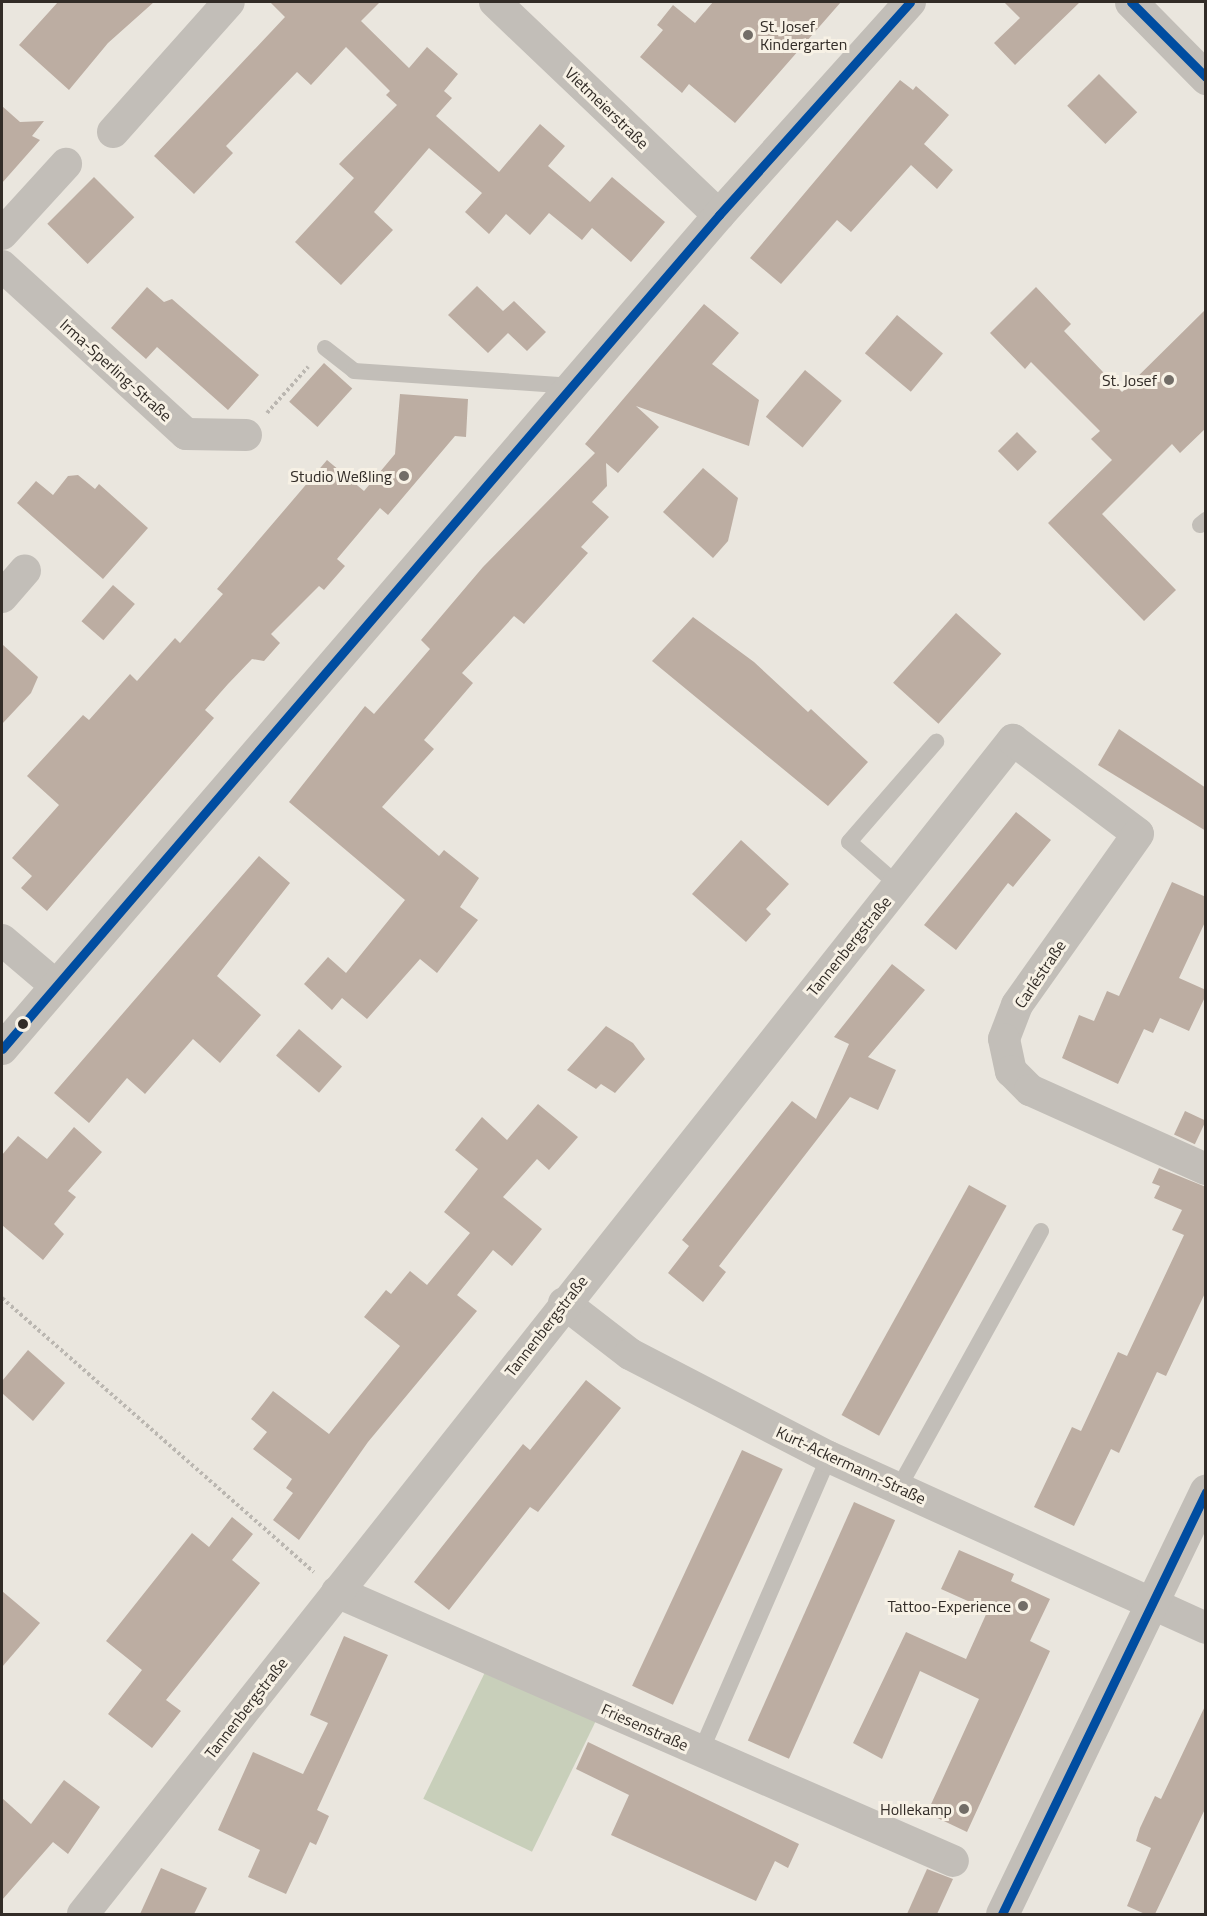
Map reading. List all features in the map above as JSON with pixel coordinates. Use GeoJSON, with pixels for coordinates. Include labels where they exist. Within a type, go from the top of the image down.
{"type":"FeatureCollection","features":[{"type":"Feature","properties":{"kind":"street"},"geometry":{"type":"LineString","coordinates":[[113,132],[228,2]]}},
{"type":"Feature","properties":{"kind":"street","name":"Vietmeierstraße"},"geometry":{"type":"LineString","coordinates":[[495,2],[719,215]]}},
{"type":"Feature","properties":{"kind":"street"},"geometry":{"type":"LineString","coordinates":[[2,1048],[719,215],[910,2]]}},
{"type":"Feature","properties":{"kind":"street"},"geometry":{"type":"LineString","coordinates":[[1131,2],[1206,78]]}},
{"type":"Feature","properties":{"kind":"street"},"geometry":{"type":"LineString","coordinates":[[2,234],[66,164]]}},
{"type":"Feature","properties":{"kind":"street","name":"Irma-Sperling-Straße"},"geometry":{"type":"LineString","coordinates":[[2,266],[186,434],[246,435]]}},
{"type":"Feature","properties":{"kind":"street"},"geometry":{"type":"LineString","coordinates":[[2,597],[25,571]]}},
{"type":"Feature","properties":{"kind":"street","name":"Tannenbergstraße"},"geometry":{"type":"LineString","coordinates":[[83,1914],[564,1303],[1013,740]]}},
{"type":"Feature","properties":{"kind":"street","name":"Carléstraße"},"geometry":{"type":"LineString","coordinates":[[1013,740],[1138,834],[1017,1005],[1004,1039],[1011,1071],[1030,1090],[1206,1168]]}},
{"type":"Feature","properties":{"kind":"street"},"geometry":{"type":"LineString","coordinates":[[2,940],[55,985]]}},
{"type":"Feature","properties":{"kind":"street","name":"Kurt-Ackermann-Straße"},"geometry":{"type":"LineString","coordinates":[[564,1303],[630,1354],[830,1457],[1206,1628]]}},
{"type":"Feature","properties":{"kind":"street"},"geometry":{"type":"LineString","coordinates":[[1002,1914],[1206,1491]]}},
{"type":"Feature","properties":{"kind":"street","name":"Friesenstraße"},"geometry":{"type":"LineString","coordinates":[[337,1592],[953,1861]]}},
{"type":"Feature","properties":{"kind":"lane"},"geometry":{"type":"LineString","coordinates":[[325,348],[354,371],[573,386]]}},
{"type":"Feature","properties":{"kind":"lane"},"geometry":{"type":"LineString","coordinates":[[898,885],[849,842],[936,742]]}},
{"type":"Feature","properties":{"kind":"lane"},"geometry":{"type":"LineString","coordinates":[[898,1488],[1041,1230]]}},
{"type":"Feature","properties":{"kind":"lane"},"geometry":{"type":"LineString","coordinates":[[701,1751],[830,1457]]}},
{"type":"Feature","properties":{"kind":"path"},"geometry":{"type":"LineString","coordinates":[[246,435],[325,348]]}},
{"type":"Feature","properties":{"kind":"path"},"geometry":{"type":"LineString","coordinates":[[2,1298],[337,1592]]}},
{"type":"Feature","properties":{"kind":"green space"},"geometry":{"type":"Polygon","coordinates":[[[489,1664],[598,1717],[532,1852],[423,1799],[489,1664]]]}},
{"type":"Feature","properties":{"kind":"building"},"geometry":{"type":"Polygon","coordinates":[[[58,2],[154,2],[108,43],[69,90],[19,45],[58,2]]]}},
{"type":"Feature","properties":{"kind":"building"},"geometry":{"type":"Polygon","coordinates":[[[270,2],[380,2],[361,21],[409,68],[427,47],[458,74],[444,91],[452,98],[436,116],[499,172],[540,124],[565,146],[548,166],[590,202],[612,177],[665,222],[631,262],[592,228],[582,240],[549,213],[530,235],[506,214],[489,234],[465,212],[482,193],[429,148],[374,212],[393,230],[341,285],[295,242],[354,178],[339,164],[397,105],[386,95],[390,91],[346,47],[311,85],[297,72],[226,146],[233,153],[194,194],[154,156],[285,17],[270,2]]]}},
{"type":"Feature","properties":{"kind":"building"},"geometry":{"type":"Polygon","coordinates":[[[713,2],[841,2],[735,123],[689,84],[682,93],[640,57],[663,30],[657,25],[673,5],[695,23],[713,2]]]}},
{"type":"Feature","properties":{"kind":"building"},"geometry":{"type":"Polygon","coordinates":[[[1004,2],[1080,2],[1015,65],[994,43],[1020,18],[1004,2]]]}},
{"type":"Feature","properties":{"kind":"building"},"geometry":{"type":"Polygon","coordinates":[[[1099,74],[1137,112],[1105,144],[1067,106],[1099,74]]]}},
{"type":"Feature","properties":{"kind":"building"},"geometry":{"type":"Polygon","coordinates":[[[900,80],[913,90],[916,86],[949,115],[924,144],[953,170],[937,189],[911,165],[851,232],[837,220],[781,284],[750,258],[900,80]]]}},
{"type":"Feature","properties":{"kind":"building"},"geometry":{"type":"Polygon","coordinates":[[[2,106],[20,122],[44,121],[32,136],[40,140],[2,183],[2,106]]]}},
{"type":"Feature","properties":{"kind":"building"},"geometry":{"type":"Polygon","coordinates":[[[94,177],[134,217],[88,264],[47,224],[94,177]]]}},
{"type":"Feature","properties":{"kind":"building"},"geometry":{"type":"Polygon","coordinates":[[[477,286],[503,311],[514,301],[546,332],[527,351],[508,333],[488,353],[448,315],[477,286]]]}},
{"type":"Feature","properties":{"kind":"building"},"geometry":{"type":"Polygon","coordinates":[[[147,287],[164,302],[172,299],[259,375],[228,410],[157,347],[146,359],[111,328],[147,287]]]}},
{"type":"Feature","properties":{"kind":"building","name":"St. Josef"},"geometry":{"type":"Polygon","coordinates":[[[1036,287],[1071,324],[1064,331],[1122,392],[1206,309],[1206,428],[1180,453],[1172,444],[1102,514],[1176,590],[1144,621],[1048,523],[1112,460],[1091,439],[1100,431],[1031,362],[1025,369],[990,333],[1036,287]]]}},
{"type":"Feature","properties":{"kind":"building"},"geometry":{"type":"Polygon","coordinates":[[[704,304],[739,333],[712,364],[759,400],[749,446],[636,406],[659,427],[618,473],[606,463],[607,486],[592,502],[609,517],[581,547],[588,553],[524,624],[514,616],[462,673],[473,683],[424,740],[434,749],[382,807],[439,856],[444,850],[479,878],[460,907],[478,920],[437,973],[420,959],[367,1019],[342,998],[332,1010],[304,984],[328,957],[346,973],[405,900],[289,802],[365,706],[374,714],[430,649],[421,640],[483,567],[595,453],[585,444],[704,304]]]}},
{"type":"Feature","properties":{"kind":"building"},"geometry":{"type":"Polygon","coordinates":[[[897,315],[943,354],[911,392],[865,353],[897,315]]]}},
{"type":"Feature","properties":{"kind":"building"},"geometry":{"type":"Polygon","coordinates":[[[324,363],[352,388],[317,427],[289,402],[324,363]]]}},
{"type":"Feature","properties":{"kind":"building"},"geometry":{"type":"Polygon","coordinates":[[[805,370],[842,401],[803,448],[766,417],[805,370]]]}},
{"type":"Feature","properties":{"kind":"building"},"geometry":{"type":"Polygon","coordinates":[[[400,394],[468,399],[466,437],[455,436],[388,515],[380,508],[337,559],[345,566],[324,590],[319,586],[271,634],[280,643],[264,661],[252,659],[205,710],[214,718],[47,911],[21,888],[32,876],[12,858],[59,805],[27,776],[83,715],[89,720],[130,674],[137,681],[175,638],[180,643],[223,594],[217,589],[327,460],[364,491],[395,454],[400,394]]]}},
{"type":"Feature","properties":{"kind":"building"},"geometry":{"type":"Polygon","coordinates":[[[1017,432],[1037,452],[1018,471],[998,451],[1017,432]]]}},
{"type":"Feature","properties":{"kind":"building"},"geometry":{"type":"Polygon","coordinates":[[[703,468],[738,498],[728,541],[713,558],[663,512],[703,468]]]}},
{"type":"Feature","properties":{"kind":"building"},"geometry":{"type":"Polygon","coordinates":[[[78,475],[95,489],[99,484],[148,528],[103,579],[17,503],[36,481],[53,495],[68,476],[78,475]]]}},
{"type":"Feature","properties":{"kind":"building"},"geometry":{"type":"Polygon","coordinates":[[[113,585],[135,604],[103,640],[82,621],[113,585]]]}},
{"type":"Feature","properties":{"kind":"building"},"geometry":{"type":"Polygon","coordinates":[[[956,613],[1001,654],[938,724],[893,683],[956,613]]]}},
{"type":"Feature","properties":{"kind":"building"},"geometry":{"type":"Polygon","coordinates":[[[693,617],[754,662],[808,712],[811,709],[868,762],[828,806],[652,661],[693,617]]]}},
{"type":"Feature","properties":{"kind":"building"},"geometry":{"type":"Polygon","coordinates":[[[2,644],[38,677],[31,693],[2,724],[2,644]]]}},
{"type":"Feature","properties":{"kind":"building"},"geometry":{"type":"Polygon","coordinates":[[[1119,729],[1206,788],[1206,831],[1098,765],[1119,729]]]}},
{"type":"Feature","properties":{"kind":"building"},"geometry":{"type":"Polygon","coordinates":[[[1016,812],[1051,840],[1013,887],[1008,883],[956,950],[924,925],[1016,812]]]}},
{"type":"Feature","properties":{"kind":"building"},"geometry":{"type":"Polygon","coordinates":[[[741,840],[789,884],[766,909],[771,914],[746,942],[692,894],[741,840]]]}},
{"type":"Feature","properties":{"kind":"building"},"geometry":{"type":"Polygon","coordinates":[[[259,856],[290,883],[217,976],[261,1015],[220,1063],[193,1039],[145,1094],[127,1078],[89,1123],[54,1093],[259,856]]]}},
{"type":"Feature","properties":{"kind":"building"},"geometry":{"type":"Polygon","coordinates":[[[1172,882],[1206,897],[1206,920],[1179,978],[1206,990],[1206,995],[1189,1031],[1160,1018],[1153,1033],[1144,1029],[1118,1084],[1062,1058],[1079,1015],[1094,1021],[1107,991],[1119,996],[1172,882]]]}},
{"type":"Feature","properties":{"kind":"building"},"geometry":{"type":"Polygon","coordinates":[[[892,964],[925,990],[868,1057],[896,1070],[878,1110],[850,1097],[719,1266],[726,1272],[703,1302],[668,1273],[689,1246],[682,1240],[792,1101],[816,1119],[849,1044],[834,1037],[892,964]]]}},
{"type":"Feature","properties":{"kind":"building"},"geometry":{"type":"Polygon","coordinates":[[[606,1026],[633,1043],[645,1059],[615,1093],[601,1084],[596,1089],[567,1070],[606,1026]]]}},
{"type":"Feature","properties":{"kind":"building"},"geometry":{"type":"Polygon","coordinates":[[[299,1029],[342,1066],[319,1093],[276,1055],[299,1029]]]}},
{"type":"Feature","properties":{"kind":"building"},"geometry":{"type":"Polygon","coordinates":[[[538,1104],[578,1137],[549,1170],[537,1159],[503,1197],[542,1229],[512,1266],[493,1250],[457,1295],[477,1311],[368,1442],[299,1540],[273,1520],[293,1493],[286,1488],[292,1479],[253,1449],[267,1432],[251,1419],[273,1391],[329,1434],[400,1346],[364,1317],[386,1290],[391,1294],[410,1271],[427,1285],[470,1233],[444,1212],[478,1169],[455,1150],[482,1117],[507,1140],[538,1104]]]}},
{"type":"Feature","properties":{"kind":"building"},"geometry":{"type":"Polygon","coordinates":[[[1185,1111],[1206,1121],[1195,1144],[1174,1135],[1185,1111]]]}},
{"type":"Feature","properties":{"kind":"building"},"geometry":{"type":"Polygon","coordinates":[[[74,1127],[102,1152],[68,1191],[76,1197],[54,1224],[64,1234],[43,1260],[2,1225],[2,1155],[18,1136],[47,1159],[74,1127]]]}},
{"type":"Feature","properties":{"kind":"building"},"geometry":{"type":"Polygon","coordinates":[[[1159,1168],[1206,1187],[1206,1291],[1166,1376],[1157,1372],[1119,1453],[1111,1449],[1074,1526],[1034,1507],[1072,1427],[1081,1431],[1118,1352],[1127,1356],[1184,1235],[1172,1230],[1182,1210],[1154,1198],[1160,1186],[1152,1183],[1159,1168]]]}},
{"type":"Feature","properties":{"kind":"building"},"geometry":{"type":"Polygon","coordinates":[[[969,1185],[1007,1206],[879,1436],[841,1415],[969,1185]]]}},
{"type":"Feature","properties":{"kind":"building"},"geometry":{"type":"Polygon","coordinates":[[[28,1350],[65,1383],[33,1421],[2,1393],[2,1381],[28,1350]]]}},
{"type":"Feature","properties":{"kind":"building"},"geometry":{"type":"Polygon","coordinates":[[[586,1380],[621,1408],[538,1512],[530,1507],[449,1610],[414,1582],[523,1444],[530,1450],[586,1380]]]}},
{"type":"Feature","properties":{"kind":"building"},"geometry":{"type":"Polygon","coordinates":[[[742,1450],[783,1469],[673,1705],[632,1686],[742,1450]]]}},
{"type":"Feature","properties":{"kind":"building"},"geometry":{"type":"Polygon","coordinates":[[[854,1502],[895,1520],[789,1759],[748,1740],[854,1502]]]}},
{"type":"Feature","properties":{"kind":"building"},"geometry":{"type":"Polygon","coordinates":[[[232,1517],[253,1534],[232,1560],[260,1583],[166,1700],[181,1711],[152,1748],[108,1714],[142,1670],[106,1641],[192,1533],[209,1547],[232,1517]]]}},
{"type":"Feature","properties":{"kind":"building"},"geometry":{"type":"Polygon","coordinates":[[[959,1550],[1014,1574],[1011,1581],[1050,1599],[1030,1641],[1050,1651],[967,1832],[927,1813],[979,1699],[920,1671],[882,1759],[853,1743],[906,1632],[966,1659],[988,1610],[941,1589],[959,1550]]]}},
{"type":"Feature","properties":{"kind":"building"},"geometry":{"type":"Polygon","coordinates":[[[2,1591],[40,1623],[2,1667],[2,1591]]]}},
{"type":"Feature","properties":{"kind":"building"},"geometry":{"type":"Polygon","coordinates":[[[344,1636],[388,1655],[317,1810],[329,1816],[316,1845],[310,1842],[286,1894],[248,1877],[260,1850],[218,1830],[253,1752],[303,1774],[328,1723],[310,1715],[344,1636]]]}},
{"type":"Feature","properties":{"kind":"building"},"geometry":{"type":"Polygon","coordinates":[[[1206,1704],[1206,1807],[1155,1914],[1145,1914],[1127,1906],[1151,1848],[1136,1841],[1155,1796],[1161,1799],[1206,1704]]]}},
{"type":"Feature","properties":{"kind":"building"},"geometry":{"type":"Polygon","coordinates":[[[588,1742],[799,1844],[788,1868],[775,1861],[756,1901],[611,1835],[629,1795],[576,1769],[588,1742]]]}},
{"type":"Feature","properties":{"kind":"building"},"geometry":{"type":"Polygon","coordinates":[[[64,1780],[100,1807],[68,1854],[53,1842],[2,1900],[2,1798],[31,1824],[64,1780]]]}},
{"type":"Feature","properties":{"kind":"building"},"geometry":{"type":"Polygon","coordinates":[[[161,1868],[207,1888],[194,1914],[140,1914],[161,1868]]]}},
{"type":"Feature","properties":{"kind":"building"},"geometry":{"type":"Polygon","coordinates":[[[927,1869],[953,1879],[937,1914],[907,1914],[927,1869]]]}},
{"type":"Feature","properties":{"kind":"transit line"},"geometry":{"type":"LineString","coordinates":[[2,1049],[719,215],[910,2]]}},
{"type":"Feature","properties":{"kind":"transit line"},"geometry":{"type":"LineString","coordinates":[[1131,2],[1206,77]]}},
{"type":"Feature","properties":{"kind":"transit line"},"geometry":{"type":"LineString","coordinates":[[1002,1914],[1206,1492]]}},
{"type":"Feature","properties":{"kind":"place","name":"St. Josef Kindergarten"},"geometry":{"type":"Point","coordinates":[748,35]}},
{"type":"Feature","properties":{"kind":"place","name":"St. Josef"},"geometry":{"type":"Point","coordinates":[1169,380]}},
{"type":"Feature","properties":{"kind":"place","name":"Studio Weßling"},"geometry":{"type":"Point","coordinates":[404,476]}},
{"type":"Feature","properties":{"kind":"place","name":"Tattoo-Experience"},"geometry":{"type":"Point","coordinates":[1023,1606]}},
{"type":"Feature","properties":{"kind":"place","name":"Hollekamp"},"geometry":{"type":"Point","coordinates":[964,1809]}}]}
